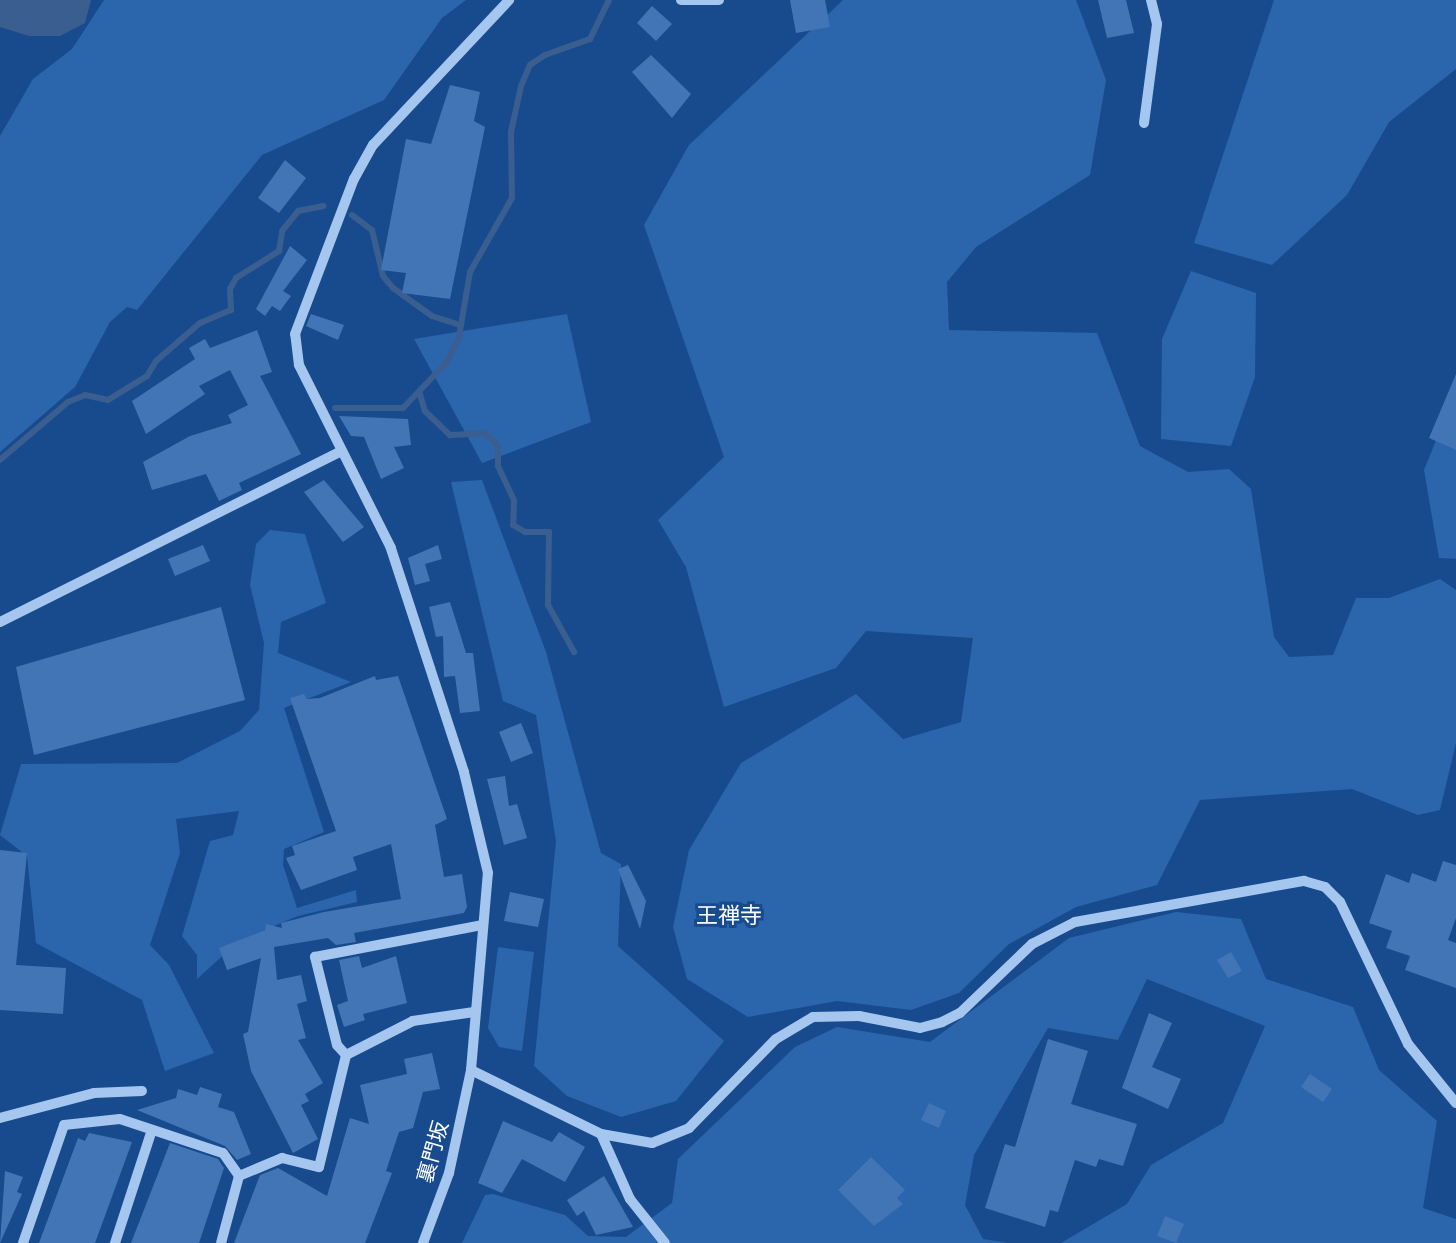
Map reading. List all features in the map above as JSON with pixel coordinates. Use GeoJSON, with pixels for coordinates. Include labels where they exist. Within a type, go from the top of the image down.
{"type":"FeatureCollection","features":[{"type":"Feature","properties":{"kind":"street","name":"裏門坂"},"geometry":{"type":"LineString","coordinates":[[423,1243],[449,1173],[471,1070],[474,1012],[488,873],[483,836],[391,548],[359,476],[342,451],[299,365],[295,334],[328,243],[373,145],[509,0]]}},
{"type":"Feature","properties":{"kind":"street"},"geometry":{"type":"LineString","coordinates":[[681,0],[719,0]]}},
{"type":"Feature","properties":{"kind":"street"},"geometry":{"type":"LineString","coordinates":[[1144,123],[1157,24],[1151,0]]}},
{"type":"Feature","properties":{"kind":"street"},"geometry":{"type":"LineString","coordinates":[[0,622],[342,451]]}},
{"type":"Feature","properties":{"kind":"street"},"geometry":{"type":"LineString","coordinates":[[471,1070],[601,1134],[636,1144],[689,1128],[776,1040],[813,1017],[859,1016],[920,1028],[942,1022],[960,1013],[1032,944],[1075,922],[1304,881],[1325,887],[1340,902],[1408,1044],[1456,1103]]}},
{"type":"Feature","properties":{"kind":"street"},"geometry":{"type":"LineString","coordinates":[[346,1054],[334,1034],[315,957],[483,925]]}},
{"type":"Feature","properties":{"kind":"street"},"geometry":{"type":"LineString","coordinates":[[238,1176],[282,1158],[319,1167],[346,1054],[366,1040],[413,1021],[474,1012]]}},
{"type":"Feature","properties":{"kind":"street"},"geometry":{"type":"LineString","coordinates":[[0,1118],[94,1093],[142,1091]]}},
{"type":"Feature","properties":{"kind":"street"},"geometry":{"type":"LineString","coordinates":[[23,1243],[64,1125],[120,1119],[223,1153],[238,1176],[221,1243]]}},
{"type":"Feature","properties":{"kind":"street"},"geometry":{"type":"LineString","coordinates":[[115,1243],[152,1130]]}},
{"type":"Feature","properties":{"kind":"street"},"geometry":{"type":"LineString","coordinates":[[601,1134],[630,1199],[665,1243]]}},
{"type":"Feature","properties":{"kind":"shaded area"},"geometry":{"type":"Polygon","coordinates":[[[0,0],[91,0],[85,23],[60,36],[29,36],[0,27],[0,0]]]}},
{"type":"Feature","properties":{"kind":"shaded area"},"geometry":{"type":"Polygon","coordinates":[[[104,0],[466,0],[442,18],[384,100],[262,155],[137,310],[127,307],[110,322],[75,387],[0,452],[0,136],[33,79],[72,49],[104,0]]]}},
{"type":"Feature","properties":{"kind":"shaded area"},"geometry":{"type":"Polygon","coordinates":[[[843,0],[1076,0],[1106,80],[1090,175],[976,247],[947,282],[949,330],[1097,333],[1140,446],[1188,472],[1229,469],[1251,489],[1274,637],[1289,657],[1333,655],[1356,598],[1389,598],[1440,579],[1456,590],[1456,743],[1440,810],[1418,815],[1352,789],[1200,800],[1157,885],[1076,907],[1009,944],[959,993],[911,1010],[837,1001],[748,1017],[687,979],[673,927],[689,850],[741,763],[856,694],[903,739],[961,722],[973,638],[866,631],[836,668],[724,707],[686,567],[658,520],[724,457],[644,225],[689,145],[843,0]]]}},
{"type":"Feature","properties":{"kind":"shaded area"},"geometry":{"type":"Polygon","coordinates":[[[1274,0],[1456,0],[1456,69],[1389,122],[1347,195],[1272,265],[1194,243],[1274,0]]]}},
{"type":"Feature","properties":{"kind":"shaded area"},"geometry":{"type":"Polygon","coordinates":[[[1191,271],[1256,293],[1255,377],[1231,446],[1161,439],[1162,339],[1191,271]]]}},
{"type":"Feature","properties":{"kind":"shaded area"},"geometry":{"type":"Polygon","coordinates":[[[567,314],[591,422],[482,463],[414,339],[567,314]]]}},
{"type":"Feature","properties":{"kind":"shaded area"},"geometry":{"type":"Polygon","coordinates":[[[1456,391],[1456,559],[1439,558],[1424,470],[1456,391]]]}},
{"type":"Feature","properties":{"kind":"shaded area"},"geometry":{"type":"Polygon","coordinates":[[[482,480],[546,652],[601,853],[621,864],[618,946],[724,1041],[676,1101],[621,1117],[567,1096],[534,1066],[556,841],[536,715],[503,701],[451,482],[482,480]]]}},
{"type":"Feature","properties":{"kind":"shaded area"},"geometry":{"type":"Polygon","coordinates":[[[270,530],[305,534],[326,603],[281,622],[278,653],[351,682],[284,708],[324,832],[284,849],[283,865],[297,908],[356,890],[357,902],[298,916],[240,940],[197,979],[197,955],[182,936],[210,841],[233,835],[239,811],[176,819],[180,853],[150,945],[169,965],[214,1053],[165,1071],[142,1000],[36,943],[27,856],[0,835],[21,764],[177,763],[240,731],[259,710],[264,643],[250,585],[256,544],[270,530]]]}},
{"type":"Feature","properties":{"kind":"shaded area"},"geometry":{"type":"Polygon","coordinates":[[[1176,912],[1241,919],[1266,979],[1353,1007],[1379,1070],[1437,1121],[1423,1208],[1456,1219],[1456,1243],[1061,1243],[1127,1204],[1151,1165],[1223,1123],[1265,1026],[1147,979],[1118,1040],[1048,1028],[974,1155],[965,1205],[983,1239],[1008,1243],[462,1243],[485,1195],[493,1194],[565,1215],[588,1236],[626,1237],[672,1203],[678,1159],[795,1047],[837,1027],[930,1042],[1069,938],[1176,912]]]}},
{"type":"Feature","properties":{"kind":"shaded area"},"geometry":{"type":"Polygon","coordinates":[[[498,947],[534,952],[522,1051],[499,1047],[488,1028],[498,947]]]}},
{"type":"Feature","properties":{"kind":"building"},"geometry":{"type":"Polygon","coordinates":[[[790,0],[825,0],[830,27],[796,33],[790,0]]]}},
{"type":"Feature","properties":{"kind":"building"},"geometry":{"type":"Polygon","coordinates":[[[1098,0],[1126,0],[1134,33],[1107,38],[1098,0]]]}},
{"type":"Feature","properties":{"kind":"building"},"geometry":{"type":"Polygon","coordinates":[[[652,6],[672,24],[656,41],[637,23],[652,6]]]}},
{"type":"Feature","properties":{"kind":"building"},"geometry":{"type":"Polygon","coordinates":[[[651,55],[691,94],[672,118],[632,72],[651,55]]]}},
{"type":"Feature","properties":{"kind":"building"},"geometry":{"type":"Polygon","coordinates":[[[450,85],[480,92],[474,121],[485,127],[450,299],[402,293],[406,273],[381,270],[406,139],[431,144],[450,85]]]}},
{"type":"Feature","properties":{"kind":"building"},"geometry":{"type":"Polygon","coordinates":[[[285,160],[306,178],[279,213],[258,198],[285,160]]]}},
{"type":"Feature","properties":{"kind":"building"},"geometry":{"type":"Polygon","coordinates":[[[290,246],[307,260],[283,291],[291,296],[280,311],[272,306],[265,316],[256,309],[290,246]]]}},
{"type":"Feature","properties":{"kind":"building"},"geometry":{"type":"Polygon","coordinates":[[[311,314],[344,325],[338,340],[306,326],[311,314]]]}},
{"type":"Feature","properties":{"kind":"building"},"geometry":{"type":"Polygon","coordinates":[[[257,330],[272,372],[260,376],[301,454],[239,483],[242,490],[219,501],[206,474],[152,490],[143,462],[190,436],[232,423],[228,415],[248,405],[230,370],[199,386],[205,394],[146,434],[132,401],[195,359],[189,348],[205,339],[210,348],[257,330]]]}},
{"type":"Feature","properties":{"kind":"building"},"geometry":{"type":"Polygon","coordinates":[[[1456,374],[1456,450],[1429,438],[1456,374]]]}},
{"type":"Feature","properties":{"kind":"building"},"geometry":{"type":"Polygon","coordinates":[[[339,416],[408,419],[411,445],[394,447],[404,468],[381,479],[364,437],[351,436],[339,416]]]}},
{"type":"Feature","properties":{"kind":"building"},"geometry":{"type":"Polygon","coordinates":[[[324,480],[364,527],[343,542],[304,492],[324,480]]]}},
{"type":"Feature","properties":{"kind":"building"},"geometry":{"type":"Polygon","coordinates":[[[203,545],[210,561],[175,576],[168,559],[203,545]]]}},
{"type":"Feature","properties":{"kind":"building"},"geometry":{"type":"Polygon","coordinates":[[[438,545],[442,559],[425,564],[430,581],[415,585],[408,558],[438,545]]]}},
{"type":"Feature","properties":{"kind":"building"},"geometry":{"type":"Polygon","coordinates":[[[450,602],[466,653],[473,653],[480,711],[460,713],[455,676],[444,677],[443,636],[436,637],[429,607],[450,602]]]}},
{"type":"Feature","properties":{"kind":"building"},"geometry":{"type":"Polygon","coordinates":[[[221,607],[245,700],[34,755],[16,667],[221,607]]]}},
{"type":"Feature","properties":{"kind":"building"},"geometry":{"type":"Polygon","coordinates":[[[375,676],[376,680],[398,676],[447,819],[435,825],[444,877],[462,874],[467,907],[464,913],[354,933],[356,942],[336,945],[328,938],[274,947],[277,980],[301,975],[307,1001],[297,1004],[306,1038],[298,1040],[323,1083],[305,1094],[309,1101],[301,1105],[318,1139],[293,1153],[251,1071],[243,1034],[248,1032],[261,958],[227,970],[219,948],[265,930],[266,924],[282,928],[281,923],[324,912],[401,899],[391,844],[353,857],[357,870],[301,890],[286,858],[295,855],[292,846],[336,831],[290,698],[304,694],[307,699],[320,698],[375,676]]]}},
{"type":"Feature","properties":{"kind":"building"},"geometry":{"type":"Polygon","coordinates":[[[521,723],[533,753],[511,762],[499,732],[521,723]]]}},
{"type":"Feature","properties":{"kind":"building"},"geometry":{"type":"Polygon","coordinates":[[[505,776],[509,806],[517,804],[527,838],[504,845],[487,779],[505,776]]]}},
{"type":"Feature","properties":{"kind":"building"},"geometry":{"type":"Polygon","coordinates":[[[0,850],[27,853],[16,965],[66,968],[63,1014],[0,1010],[0,850]]]}},
{"type":"Feature","properties":{"kind":"building"},"geometry":{"type":"Polygon","coordinates":[[[1443,861],[1456,865],[1456,918],[1448,940],[1456,943],[1456,988],[1405,970],[1410,956],[1386,948],[1392,931],[1369,923],[1386,874],[1409,883],[1412,873],[1436,882],[1443,861]]]}},
{"type":"Feature","properties":{"kind":"building"},"geometry":{"type":"Polygon","coordinates":[[[628,865],[646,901],[640,929],[618,869],[628,865]]]}},
{"type":"Feature","properties":{"kind":"building"},"geometry":{"type":"Polygon","coordinates":[[[510,892],[544,899],[538,927],[504,921],[510,892]]]}},
{"type":"Feature","properties":{"kind":"building"},"geometry":{"type":"Polygon","coordinates":[[[1231,952],[1242,971],[1228,978],[1217,960],[1231,952]]]}},
{"type":"Feature","properties":{"kind":"building"},"geometry":{"type":"Polygon","coordinates":[[[359,956],[362,968],[396,956],[407,1003],[363,1014],[365,1020],[344,1027],[337,1005],[348,1001],[339,960],[359,956]]]}},
{"type":"Feature","properties":{"kind":"building"},"geometry":{"type":"Polygon","coordinates":[[[1149,1013],[1172,1023],[1152,1067],[1181,1079],[1168,1109],[1122,1088],[1149,1013]]]}},
{"type":"Feature","properties":{"kind":"building"},"geometry":{"type":"Polygon","coordinates":[[[1048,1039],[1088,1051],[1071,1104],[1137,1124],[1123,1166],[1099,1159],[1096,1167],[1075,1160],[1058,1212],[1050,1210],[1045,1227],[985,1208],[1005,1144],[1015,1147],[1048,1039]]]}},
{"type":"Feature","properties":{"kind":"building"},"geometry":{"type":"Polygon","coordinates":[[[432,1053],[440,1089],[423,1092],[413,1128],[399,1132],[386,1171],[392,1173],[365,1243],[234,1243],[260,1175],[278,1168],[327,1196],[350,1118],[369,1124],[360,1085],[407,1074],[404,1059],[432,1053]]]}},
{"type":"Feature","properties":{"kind":"building"},"geometry":{"type":"Polygon","coordinates":[[[1310,1074],[1332,1089],[1323,1102],[1301,1087],[1310,1074]]]}},
{"type":"Feature","properties":{"kind":"building"},"geometry":{"type":"Polygon","coordinates":[[[200,1087],[222,1094],[218,1107],[234,1112],[251,1154],[237,1160],[225,1146],[137,1110],[176,1098],[178,1089],[197,1095],[200,1087]]]}},
{"type":"Feature","properties":{"kind":"building"},"geometry":{"type":"Polygon","coordinates":[[[929,1103],[946,1111],[939,1128],[921,1120],[929,1103]]]}},
{"type":"Feature","properties":{"kind":"building"},"geometry":{"type":"Polygon","coordinates":[[[503,1121],[552,1142],[559,1132],[585,1147],[565,1182],[522,1159],[502,1193],[478,1183],[503,1121]]]}},
{"type":"Feature","properties":{"kind":"building"},"geometry":{"type":"Polygon","coordinates":[[[89,1133],[132,1142],[95,1243],[39,1243],[78,1138],[85,1141],[89,1133]]]}},
{"type":"Feature","properties":{"kind":"building"},"geometry":{"type":"Polygon","coordinates":[[[170,1143],[218,1159],[224,1168],[199,1243],[131,1243],[170,1143]]]}},
{"type":"Feature","properties":{"kind":"building"},"geometry":{"type":"Polygon","coordinates":[[[871,1157],[905,1190],[897,1198],[903,1204],[874,1226],[838,1190],[871,1157]]]}},
{"type":"Feature","properties":{"kind":"building"},"geometry":{"type":"Polygon","coordinates":[[[5,1171],[23,1177],[17,1192],[22,1194],[0,1243],[5,1171]]]}},
{"type":"Feature","properties":{"kind":"building"},"geometry":{"type":"Polygon","coordinates":[[[604,1176],[633,1227],[596,1235],[584,1211],[577,1216],[567,1200],[604,1176]]]}},
{"type":"Feature","properties":{"kind":"building"},"geometry":{"type":"Polygon","coordinates":[[[1165,1216],[1184,1224],[1176,1243],[1157,1236],[1165,1216]]]}},
{"type":"Feature","properties":{"kind":"waterway"},"geometry":{"type":"LineString","coordinates":[[335,408],[403,408],[447,362],[459,337],[470,272],[512,198],[511,132],[521,86],[530,65],[545,55],[590,39],[609,0]]}},
{"type":"Feature","properties":{"kind":"waterway"},"geometry":{"type":"LineString","coordinates":[[0,460],[68,402],[85,395],[108,400],[147,376],[156,361],[200,323],[231,310],[230,289],[236,278],[279,251],[282,231],[298,211],[324,206]]}},
{"type":"Feature","properties":{"kind":"waterway"},"geometry":{"type":"LineString","coordinates":[[352,215],[372,230],[383,276],[393,288],[432,316],[460,325]]}},
{"type":"Feature","properties":{"kind":"waterway"},"geometry":{"type":"LineString","coordinates":[[420,394],[425,411],[450,435],[485,433],[498,446],[498,466],[514,501],[513,525],[525,532],[549,532],[548,605],[574,652]]}},
{"type":"Feature","properties":{"kind":"district","name":"王禅寺"},"geometry":{"type":"Point","coordinates":[729,916]}}]}
